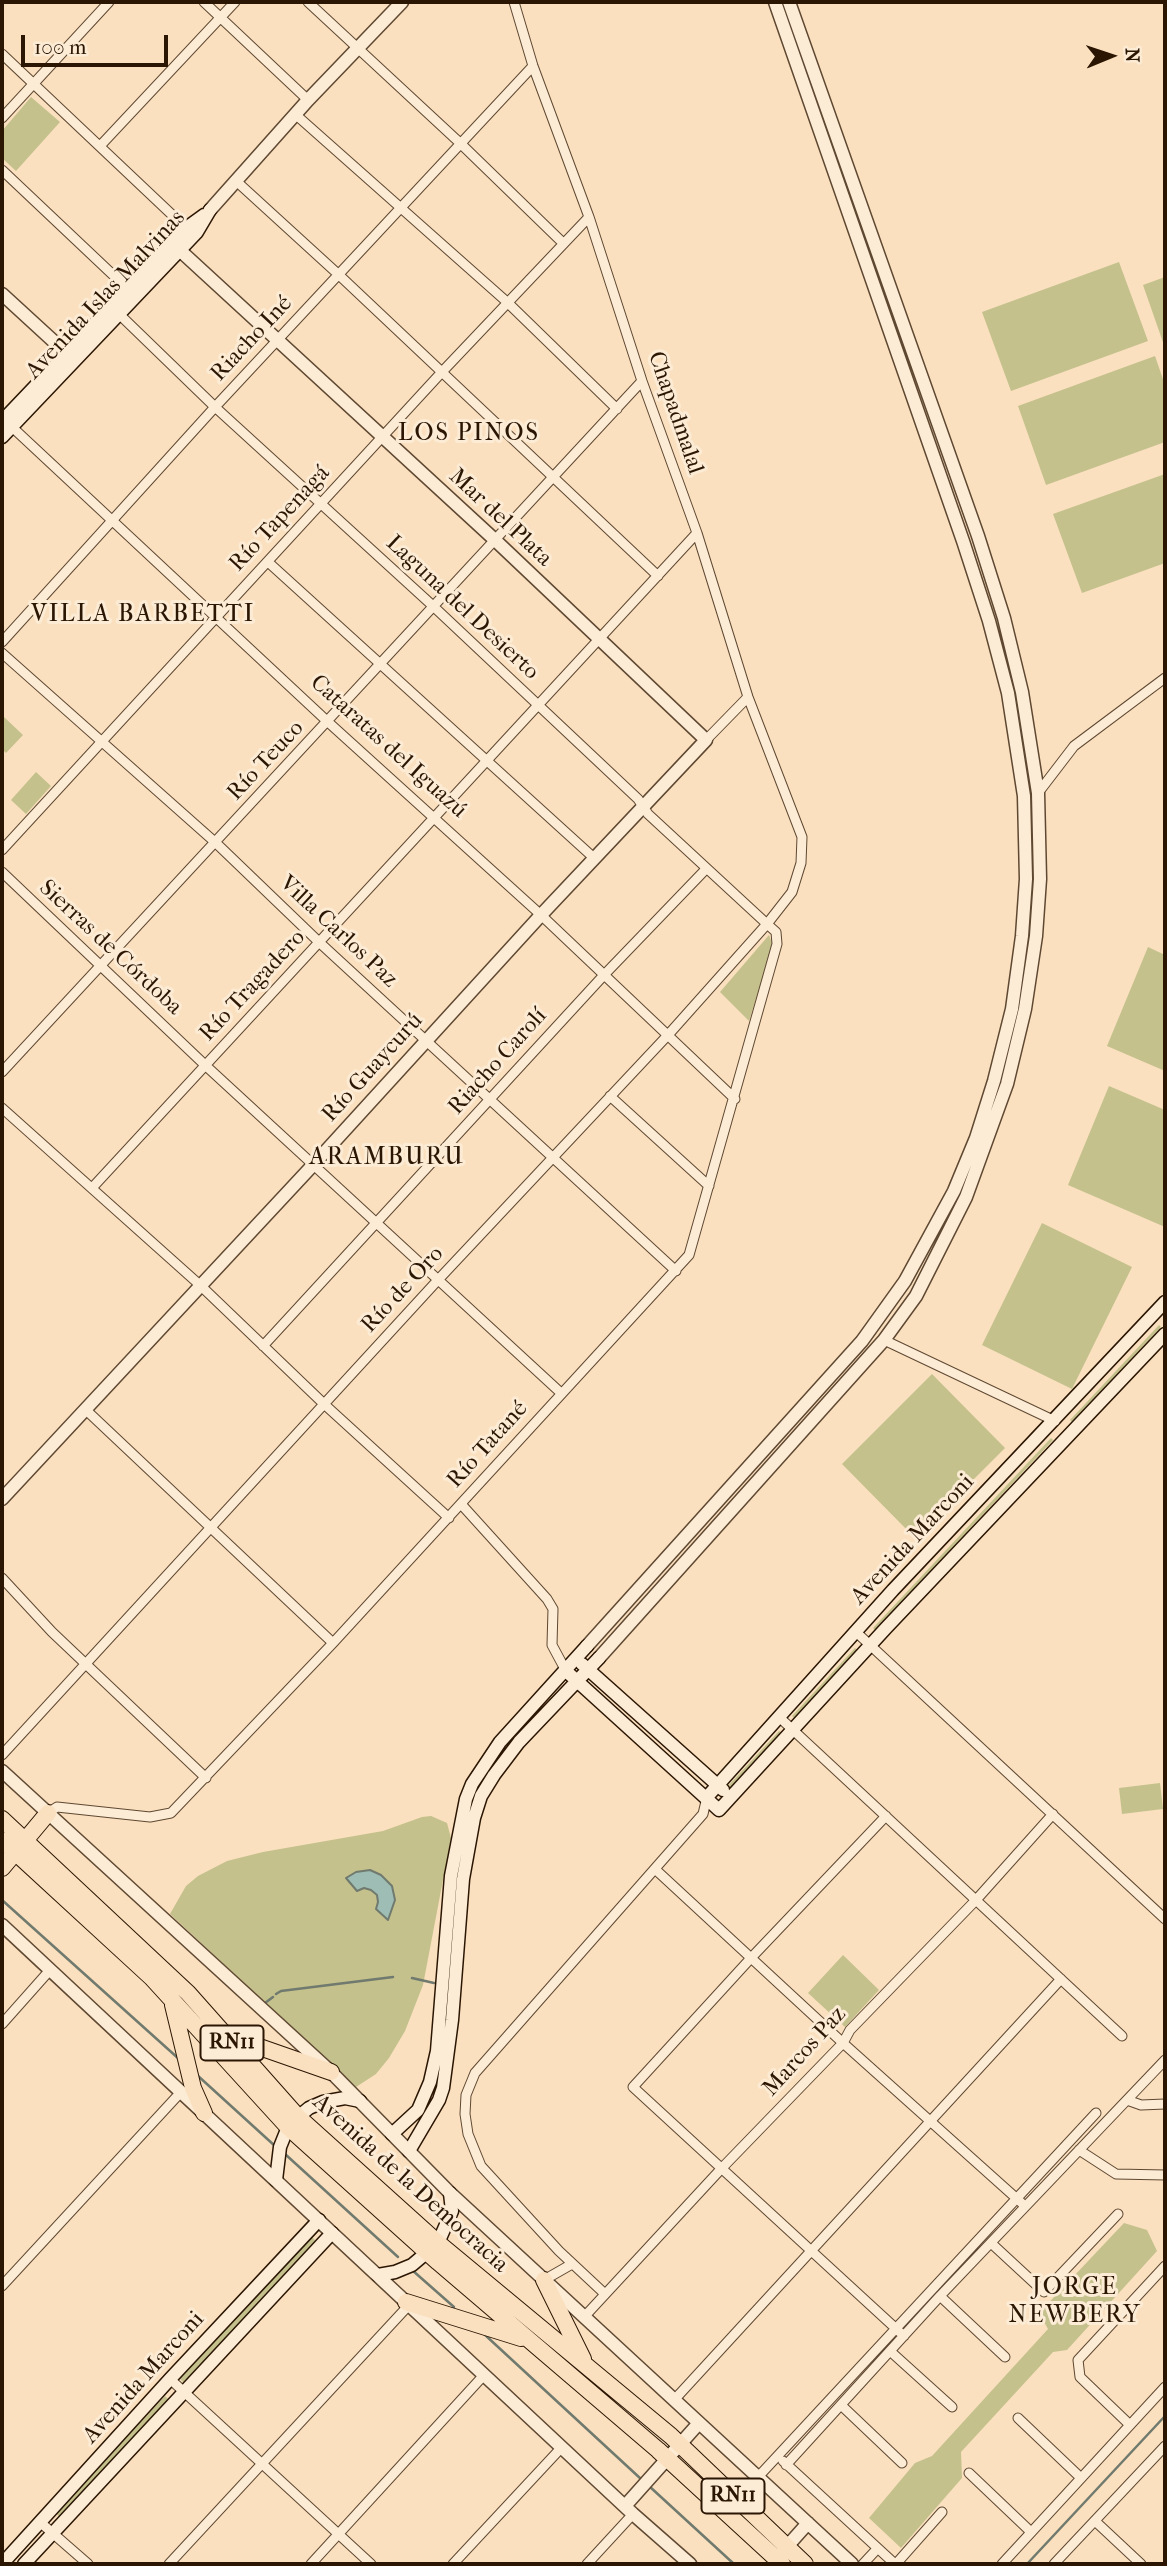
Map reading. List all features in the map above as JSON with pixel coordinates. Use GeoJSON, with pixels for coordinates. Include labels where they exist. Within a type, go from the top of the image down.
{"type":"FeatureCollection","features":[{"type":"Feature","properties":{"kind":"highway"},"geometry":{"type":"LineString","coordinates":[[2,1868],[48,1813]]}},
{"type":"Feature","properties":{"kind":"highway","name":"Avenida de la Democracia"},"geometry":{"type":"LineString","coordinates":[[2,1819],[20,1848],[293,2122],[531,2341],[779,2559],[805,2564]]}},
{"type":"Feature","properties":{"kind":"highway","name":"Avenida de la Democracia"},"geometry":{"type":"LineString","coordinates":[[2,1840],[20,1848],[164,1970],[226,2035],[293,2122]]}},
{"type":"Feature","properties":{"kind":"highway"},"geometry":{"type":"LineString","coordinates":[[171,1999],[193,2088],[204,2113]]}},
{"type":"Feature","properties":{"kind":"highway"},"geometry":{"type":"LineString","coordinates":[[226,2035],[331,2072]]}},
{"type":"Feature","properties":{"kind":"highway","name":"Avenida de la Democracia"},"geometry":{"type":"LineString","coordinates":[[433,2249],[585,2364],[680,2444],[779,2559]]}},
{"type":"Feature","properties":{"kind":"highway"},"geometry":{"type":"LineString","coordinates":[[544,2280],[585,2364]]}},
{"type":"Feature","properties":{"kind":"highway"},"geometry":{"type":"LineString","coordinates":[[408,2303],[531,2341]]}},
{"type":"Feature","properties":{"kind":"street"},"geometry":{"type":"LineString","coordinates":[[204,2],[308,100]]}},
{"type":"Feature","properties":{"kind":"street"},"geometry":{"type":"LineString","coordinates":[[100,146],[235,2]]}},
{"type":"Feature","properties":{"kind":"street"},"geometry":{"type":"LineString","coordinates":[[308,2],[563,243]]}},
{"type":"Feature","properties":{"kind":"street","name":"Avenida Islas Malvinas"},"geometry":{"type":"LineString","coordinates":[[2,437],[7,424],[176,246],[197,232],[210,210],[235,180],[402,2]]}},
{"type":"Feature","properties":{"kind":"street","name":"Chapadmalal"},"geometry":{"type":"LineString","coordinates":[[514,2],[533,66],[589,217],[642,381],[697,533],[748,697],[802,837]]}},
{"type":"Feature","properties":{"kind":"street"},"geometry":{"type":"LineString","coordinates":[[392,2134],[418,2110],[430,2082],[437,2050],[451,1876],[466,1799],[472,1784],[500,1742],[862,1341],[905,1281],[954,1191],[976,1138],[1012,1009],[1022,936],[1026,879],[1024,796],[1008,693],[989,621],[963,541],[775,2]]}},
{"type":"Feature","properties":{"kind":"street"},"geometry":{"type":"LineString","coordinates":[[410,2151],[439,2101],[443,2088],[452,2020],[464,1869],[481,1796],[519,1742],[599,1658],[884,1340],[916,1296],[966,1197],[1007,1084],[1025,1009],[1036,936],[1040,879],[1038,793],[1022,691],[1004,618],[968,510],[789,2]]}},
{"type":"Feature","properties":{"kind":"street"},"geometry":{"type":"LineString","coordinates":[[2,118],[103,4]]}},
{"type":"Feature","properties":{"kind":"street"},"geometry":{"type":"LineString","coordinates":[[2,54],[186,228]]}},
{"type":"Feature","properties":{"kind":"street","name":"Riacho Iné"},"geometry":{"type":"LineString","coordinates":[[2,642],[215,407],[533,66]]}},
{"type":"Feature","properties":{"kind":"street"},"geometry":{"type":"LineString","coordinates":[[295,114],[507,302],[617,409]]}},
{"type":"Feature","properties":{"kind":"street"},"geometry":{"type":"LineString","coordinates":[[2,170],[132,292]]}},
{"type":"Feature","properties":{"kind":"street"},"geometry":{"type":"LineString","coordinates":[[235,180],[658,576]]}},
{"type":"Feature","properties":{"kind":"street","name":"Avenida Islas Malvinas"},"geometry":{"type":"LineString","coordinates":[[176,246],[186,228],[210,210]]}},
{"type":"Feature","properties":{"kind":"street","name":"Río Tapenagá"},"geometry":{"type":"LineString","coordinates":[[2,850],[441,373],[589,217]]}},
{"type":"Feature","properties":{"kind":"street","name":"Mar del Plata"},"geometry":{"type":"LineString","coordinates":[[176,246],[495,540],[706,740]]}},
{"type":"Feature","properties":{"kind":"street","name":"Avenida Islas Malvinas"},"geometry":{"type":"LineString","coordinates":[[71,357],[119,314],[132,292]]}},
{"type":"Feature","properties":{"kind":"street"},"geometry":{"type":"LineString","coordinates":[[2,294],[71,357]]}},
{"type":"Feature","properties":{"kind":"street","name":"Laguna del Desierto"},"geometry":{"type":"LineString","coordinates":[[119,314],[215,407],[433,606],[638,799],[648,814],[776,932]]}},
{"type":"Feature","properties":{"kind":"street","name":"Río Teuco"},"geometry":{"type":"LineString","coordinates":[[2,1072],[642,381]]}},
{"type":"Feature","properties":{"kind":"street","name":"Cataratas del Iguazú"},"geometry":{"type":"LineString","coordinates":[[7,424],[541,915],[735,1099]]}},
{"type":"Feature","properties":{"kind":"street","name":"Río Tragadero"},"geometry":{"type":"LineString","coordinates":[[93,1188],[697,533]]}},
{"type":"Feature","properties":{"kind":"street"},"geometry":{"type":"LineString","coordinates":[[268,562],[594,858]]}},
{"type":"Feature","properties":{"kind":"street","name":"Villa Carlos Paz"},"geometry":{"type":"LineString","coordinates":[[2,653],[216,843],[320,943],[676,1271]]}},
{"type":"Feature","properties":{"kind":"street"},"geometry":{"type":"LineString","coordinates":[[1038,793],[1074,746],[1165,678]]}},
{"type":"Feature","properties":{"kind":"street","name":"Río Guaycurú"},"geometry":{"type":"LineString","coordinates":[[2,1499],[313,1166],[594,858],[748,697]]}},
{"type":"Feature","properties":{"kind":"street","name":"Río de Oro"},"geometry":{"type":"LineString","coordinates":[[2,1755],[553,1156],[668,1035],[767,923],[792,892],[802,863],[802,837]]}},
{"type":"Feature","properties":{"kind":"street","name":"Riacho Carolí"},"geometry":{"type":"LineString","coordinates":[[263,1346],[604,975],[706,869]]}},
{"type":"Feature","properties":{"kind":"street","name":"Sierras de Córdoba"},"geometry":{"type":"LineString","coordinates":[[2,873],[313,1166],[561,1393]]}},
{"type":"Feature","properties":{"kind":"street","name":"Río Tatané"},"geometry":{"type":"LineString","coordinates":[[48,1813],[57,1807],[150,1817],[171,1812],[333,1643],[676,1271],[689,1255],[777,944],[776,932]]}},
{"type":"Feature","properties":{"kind":"street"},"geometry":{"type":"LineString","coordinates":[[610,1096],[709,1186]]}},
{"type":"Feature","properties":{"kind":"street"},"geometry":{"type":"LineString","coordinates":[[2,1108],[201,1286],[324,1404],[449,1518]]}},
{"type":"Feature","properties":{"kind":"street","name":"Avenida Marconi"},"geometry":{"type":"LineString","coordinates":[[572,2264],[481,2166],[468,2134],[465,2114],[466,2095],[475,2073],[656,1870],[703,1814],[707,1797],[856,1632],[1165,1302]]}},
{"type":"Feature","properties":{"kind":"street","name":"Avenida Marconi"},"geometry":{"type":"LineString","coordinates":[[719,1810],[870,1645],[1165,1334]]}},
{"type":"Feature","properties":{"kind":"street"},"geometry":{"type":"LineString","coordinates":[[884,1340],[1055,1420],[1070,1434]]}},
{"type":"Feature","properties":{"kind":"street"},"geometry":{"type":"LineString","coordinates":[[86,1410],[333,1643]]}},
{"type":"Feature","properties":{"kind":"street"},"geometry":{"type":"LineString","coordinates":[[461,1504],[547,1599],[553,1609],[552,1645],[566,1671],[719,1810],[703,1814]]}},
{"type":"Feature","properties":{"kind":"street"},"geometry":{"type":"LineString","coordinates":[[2,1578],[52,1632],[206,1778]]}},
{"type":"Feature","properties":{"kind":"street"},"geometry":{"type":"LineString","coordinates":[[856,1632],[1165,1919]]}},
{"type":"Feature","properties":{"kind":"street"},"geometry":{"type":"LineString","coordinates":[[576,1659],[730,1797]]}},
{"type":"Feature","properties":{"kind":"street"},"geometry":{"type":"LineString","coordinates":[[779,1717],[1122,2036]]}},
{"type":"Feature","properties":{"kind":"street","name":"Avenida de la Democracia"},"geometry":{"type":"LineString","coordinates":[[2,1771],[331,2072],[450,2193],[852,2564]]}},
{"type":"Feature","properties":{"kind":"street","name":"Marcos Paz"},"geometry":{"type":"LineString","coordinates":[[585,2316],[721,2169],[843,2043],[850,2030],[976,1900],[1053,1814]]}},
{"type":"Feature","properties":{"kind":"street"},"geometry":{"type":"LineString","coordinates":[[886,1816],[751,1958],[634,2087],[901,2332]]}},
{"type":"Feature","properties":{"kind":"street"},"geometry":{"type":"LineString","coordinates":[[656,1870],[1025,2206]]}},
{"type":"Feature","properties":{"kind":"street"},"geometry":{"type":"LineString","coordinates":[[2,1925],[690,2564]]}},
{"type":"Feature","properties":{"kind":"street"},"geometry":{"type":"LineString","coordinates":[[2,2024],[50,1970]]}},
{"type":"Feature","properties":{"kind":"street"},"geometry":{"type":"LineString","coordinates":[[675,2399],[1061,1979]]}},
{"type":"Feature","properties":{"kind":"street"},"geometry":{"type":"LineString","coordinates":[[758,2477],[940,2296],[1165,2060]]}},
{"type":"Feature","properties":{"kind":"street"},"geometry":{"type":"LineString","coordinates":[[2,2286],[181,2092]]}},
{"type":"Feature","properties":{"kind":"street"},"geometry":{"type":"LineString","coordinates":[[276,2180],[280,2147],[293,2122],[309,2108],[323,2102],[345,2098],[360,2101]]}},
{"type":"Feature","properties":{"kind":"street"},"geometry":{"type":"LineString","coordinates":[[1127,2100],[1141,2105],[1165,2104]]}},
{"type":"Feature","properties":{"kind":"street"},"geometry":{"type":"LineString","coordinates":[[786,2465],[890,2351],[901,2332],[1017,2198],[1096,2113]]}},
{"type":"Feature","properties":{"kind":"street"},"geometry":{"type":"LineString","coordinates":[[1079,2150],[1116,2174],[1165,2175]]}},
{"type":"Feature","properties":{"kind":"street"},"geometry":{"type":"LineString","coordinates":[[378,2275],[404,2269],[433,2249],[452,2211],[450,2193]]}},
{"type":"Feature","properties":{"kind":"street"},"geometry":{"type":"LineString","coordinates":[[991,2243],[1044,2292],[1118,2214]]}},
{"type":"Feature","properties":{"kind":"street","name":"Avenida Marconi"},"geometry":{"type":"LineString","coordinates":[[2,2564],[319,2220]]}},
{"type":"Feature","properties":{"kind":"street","name":"Avenida Marconi"},"geometry":{"type":"LineString","coordinates":[[24,2564],[332,2233]]}},
{"type":"Feature","properties":{"kind":"street"},"geometry":{"type":"LineString","coordinates":[[544,2280],[572,2264],[606,2294]]}},
{"type":"Feature","properties":{"kind":"street"},"geometry":{"type":"LineString","coordinates":[[1130,2425],[1080,2377],[1078,2360],[1165,2266]]}},
{"type":"Feature","properties":{"kind":"street"},"geometry":{"type":"LineString","coordinates":[[940,2296],[1005,2357]]}},
{"type":"Feature","properties":{"kind":"street"},"geometry":{"type":"LineString","coordinates":[[169,2564],[408,2303]]}},
{"type":"Feature","properties":{"kind":"street"},"geometry":{"type":"LineString","coordinates":[[890,2351],[952,2407]]}},
{"type":"Feature","properties":{"kind":"street"},"geometry":{"type":"LineString","coordinates":[[311,2564],[484,2375]]}},
{"type":"Feature","properties":{"kind":"street"},"geometry":{"type":"LineString","coordinates":[[170,2379],[371,2564]]}},
{"type":"Feature","properties":{"kind":"street"},"geometry":{"type":"LineString","coordinates":[[1002,2564],[1165,2387]]}},
{"type":"Feature","properties":{"kind":"street"},"geometry":{"type":"LineString","coordinates":[[841,2405],[902,2463]]}},
{"type":"Feature","properties":{"kind":"street"},"geometry":{"type":"LineString","coordinates":[[1018,2418],[1081,2478]]}},
{"type":"Feature","properties":{"kind":"street"},"geometry":{"type":"LineString","coordinates":[[587,2564],[629,2510],[644,2485],[699,2423]]}},
{"type":"Feature","properties":{"kind":"street"},"geometry":{"type":"LineString","coordinates":[[1054,2564],[1165,2446]]}},
{"type":"Feature","properties":{"kind":"street"},"geometry":{"type":"LineString","coordinates":[[453,2564],[562,2447]]}},
{"type":"Feature","properties":{"kind":"street"},"geometry":{"type":"LineString","coordinates":[[778,2457],[895,2564],[942,2512]]}},
{"type":"Feature","properties":{"kind":"street"},"geometry":{"type":"LineString","coordinates":[[969,2473],[1031,2532]]}},
{"type":"Feature","properties":{"kind":"street"},"geometry":{"type":"LineString","coordinates":[[1095,2521],[1141,2564]]}},
{"type":"Feature","properties":{"kind":"street"},"geometry":{"type":"LineString","coordinates":[[41,2523],[88,2564]]}},
{"type":"Feature","properties":{"kind":"street"},"geometry":{"type":"LineString","coordinates":[[779,2559],[808,2523]]}},
{"type":"Feature","properties":{"kind":"street"},"geometry":{"type":"LineString","coordinates":[[863,2564],[877,2549]]}},
{"type":"Feature","properties":{"kind":"shaded area"},"geometry":{"type":"Polygon","coordinates":[[[31,97],[60,122],[16,171],[2,158],[2,131],[31,97]]]}},
{"type":"Feature","properties":{"kind":"shaded area"},"geometry":{"type":"Polygon","coordinates":[[[1119,262],[1148,341],[1011,391],[982,312],[1119,262]]]}},
{"type":"Feature","properties":{"kind":"shaded area"},"geometry":{"type":"Polygon","coordinates":[[[1165,277],[1165,348],[1143,285],[1165,277]]]}},
{"type":"Feature","properties":{"kind":"shaded area"},"geometry":{"type":"Polygon","coordinates":[[[1155,356],[1165,385],[1165,442],[1046,485],[1018,406],[1155,356]]]}},
{"type":"Feature","properties":{"kind":"shaded area"},"geometry":{"type":"Polygon","coordinates":[[[1165,474],[1165,563],[1082,593],[1053,514],[1165,474]]]}},
{"type":"Feature","properties":{"kind":"shaded area"},"geometry":{"type":"Polygon","coordinates":[[[4,717],[23,735],[6,753],[2,749],[4,717]]]}},
{"type":"Feature","properties":{"kind":"shaded area"},"geometry":{"type":"Polygon","coordinates":[[[36,772],[51,786],[26,814],[11,800],[36,772]]]}},
{"type":"Feature","properties":{"kind":"shaded area"},"geometry":{"type":"Polygon","coordinates":[[[769,935],[772,943],[770,955],[749,1021],[720,992],[769,935]]]}},
{"type":"Feature","properties":{"kind":"shaded area"},"geometry":{"type":"Polygon","coordinates":[[[1148,947],[1165,955],[1165,1071],[1107,1046],[1148,947]]]}},
{"type":"Feature","properties":{"kind":"shaded area"},"geometry":{"type":"Polygon","coordinates":[[[1109,1086],[1165,1110],[1165,1227],[1068,1185],[1109,1086]]]}},
{"type":"Feature","properties":{"kind":"shaded area"},"geometry":{"type":"Polygon","coordinates":[[[1042,1223],[1132,1267],[1072,1389],[982,1345],[1042,1223]]]}},
{"type":"Feature","properties":{"kind":"shaded area"},"geometry":{"type":"Polygon","coordinates":[[[1159,1325],[1161,1327],[1072,1422],[1070,1420],[1159,1325]]]}},
{"type":"Feature","properties":{"kind":"shaded area"},"geometry":{"type":"Polygon","coordinates":[[[932,1374],[1005,1448],[915,1538],[842,1464],[932,1374]]]}},
{"type":"Feature","properties":{"kind":"shaded area"},"geometry":{"type":"Polygon","coordinates":[[[1051,1438],[1053,1440],[875,1630],[873,1628],[1051,1438]]]}},
{"type":"Feature","properties":{"kind":"shaded area"},"geometry":{"type":"Polygon","coordinates":[[[855,1648],[857,1650],[794,1718],[792,1716],[855,1648]]]}},
{"type":"Feature","properties":{"kind":"shaded area"},"geometry":{"type":"Polygon","coordinates":[[[779,1731],[781,1732],[730,1788],[728,1786],[779,1731]]]}},
{"type":"Feature","properties":{"kind":"shaded area"},"geometry":{"type":"Polygon","coordinates":[[[1160,1783],[1163,1809],[1122,1814],[1119,1788],[1160,1783]]]}},
{"type":"Feature","properties":{"kind":"shaded area"},"geometry":{"type":"Polygon","coordinates":[[[431,1816],[447,1823],[451,1838],[423,1985],[405,2031],[389,2058],[376,2074],[356,2087],[170,1914],[186,1886],[198,1876],[227,1861],[383,1831],[431,1816]]]}},
{"type":"Feature","properties":{"kind":"shaded area"},"geometry":{"type":"Polygon","coordinates":[[[843,1955],[879,1990],[845,2027],[808,1993],[843,1955]]]}},
{"type":"Feature","properties":{"kind":"shaded area"},"geometry":{"type":"Polygon","coordinates":[[[1124,2223],[1147,2230],[1157,2251],[1067,2350],[1053,2352],[961,2452],[962,2478],[901,2548],[869,2518],[915,2463],[932,2456],[1048,2329],[1039,2313],[1124,2223]]]}},
{"type":"Feature","properties":{"kind":"shaded area"},"geometry":{"type":"Polygon","coordinates":[[[312,2237],[317,2242],[184,2383],[179,2378],[312,2237]]]}},
{"type":"Feature","properties":{"kind":"shaded area"},"geometry":{"type":"Polygon","coordinates":[[[165,2396],[169,2400],[60,2518],[56,2513],[165,2396]]]}},
{"type":"Feature","properties":{"kind":"water"},"geometry":{"type":"Polygon","coordinates":[[[370,1870],[381,1875],[392,1886],[395,1900],[388,1920],[376,1909],[377,1895],[364,1888],[357,1891],[346,1878],[356,1872],[370,1870]]]}},
{"type":"Feature","properties":{"kind":"waterway"},"geometry":{"type":"LineString","coordinates":[[2,1900],[179,2059]]}},
{"type":"Feature","properties":{"kind":"waterway"},"geometry":{"type":"LineString","coordinates":[[276,1994],[281,1991],[393,1977]]}},
{"type":"Feature","properties":{"kind":"waterway"},"geometry":{"type":"LineString","coordinates":[[412,1978],[434,1983]]}},
{"type":"Feature","properties":{"kind":"waterway"},"geometry":{"type":"LineString","coordinates":[[265,2003],[273,1997]]}},
{"type":"Feature","properties":{"kind":"waterway"},"geometry":{"type":"LineString","coordinates":[[197,2075],[275,2146]]}},
{"type":"Feature","properties":{"kind":"waterway"},"geometry":{"type":"LineString","coordinates":[[285,2154],[398,2257]]}},
{"type":"Feature","properties":{"kind":"waterway"},"geometry":{"type":"LineString","coordinates":[[412,2270],[454,2307]]}},
{"type":"Feature","properties":{"kind":"waterway"},"geometry":{"type":"LineString","coordinates":[[484,2334],[641,2479]]}},
{"type":"Feature","properties":{"kind":"waterway"},"geometry":{"type":"LineString","coordinates":[[1027,2564],[1165,2416]]}},
{"type":"Feature","properties":{"kind":"waterway"},"geometry":{"type":"LineString","coordinates":[[649,2486],[734,2564]]}},
{"type":"Feature","properties":{"kind":"district","name":"LOS PINOS"},"geometry":{"type":"Point","coordinates":[469,434]}},
{"type":"Feature","properties":{"kind":"district","name":"VILLA BARBETTI"},"geometry":{"type":"Point","coordinates":[143,615]}},
{"type":"Feature","properties":{"kind":"district","name":"ARAMBURU"},"geometry":{"type":"Point","coordinates":[387,1158]}},
{"type":"Feature","properties":{"kind":"district","name":"JORGE NEWBERY"},"geometry":{"type":"Point","coordinates":[1075,2302]}}]}
